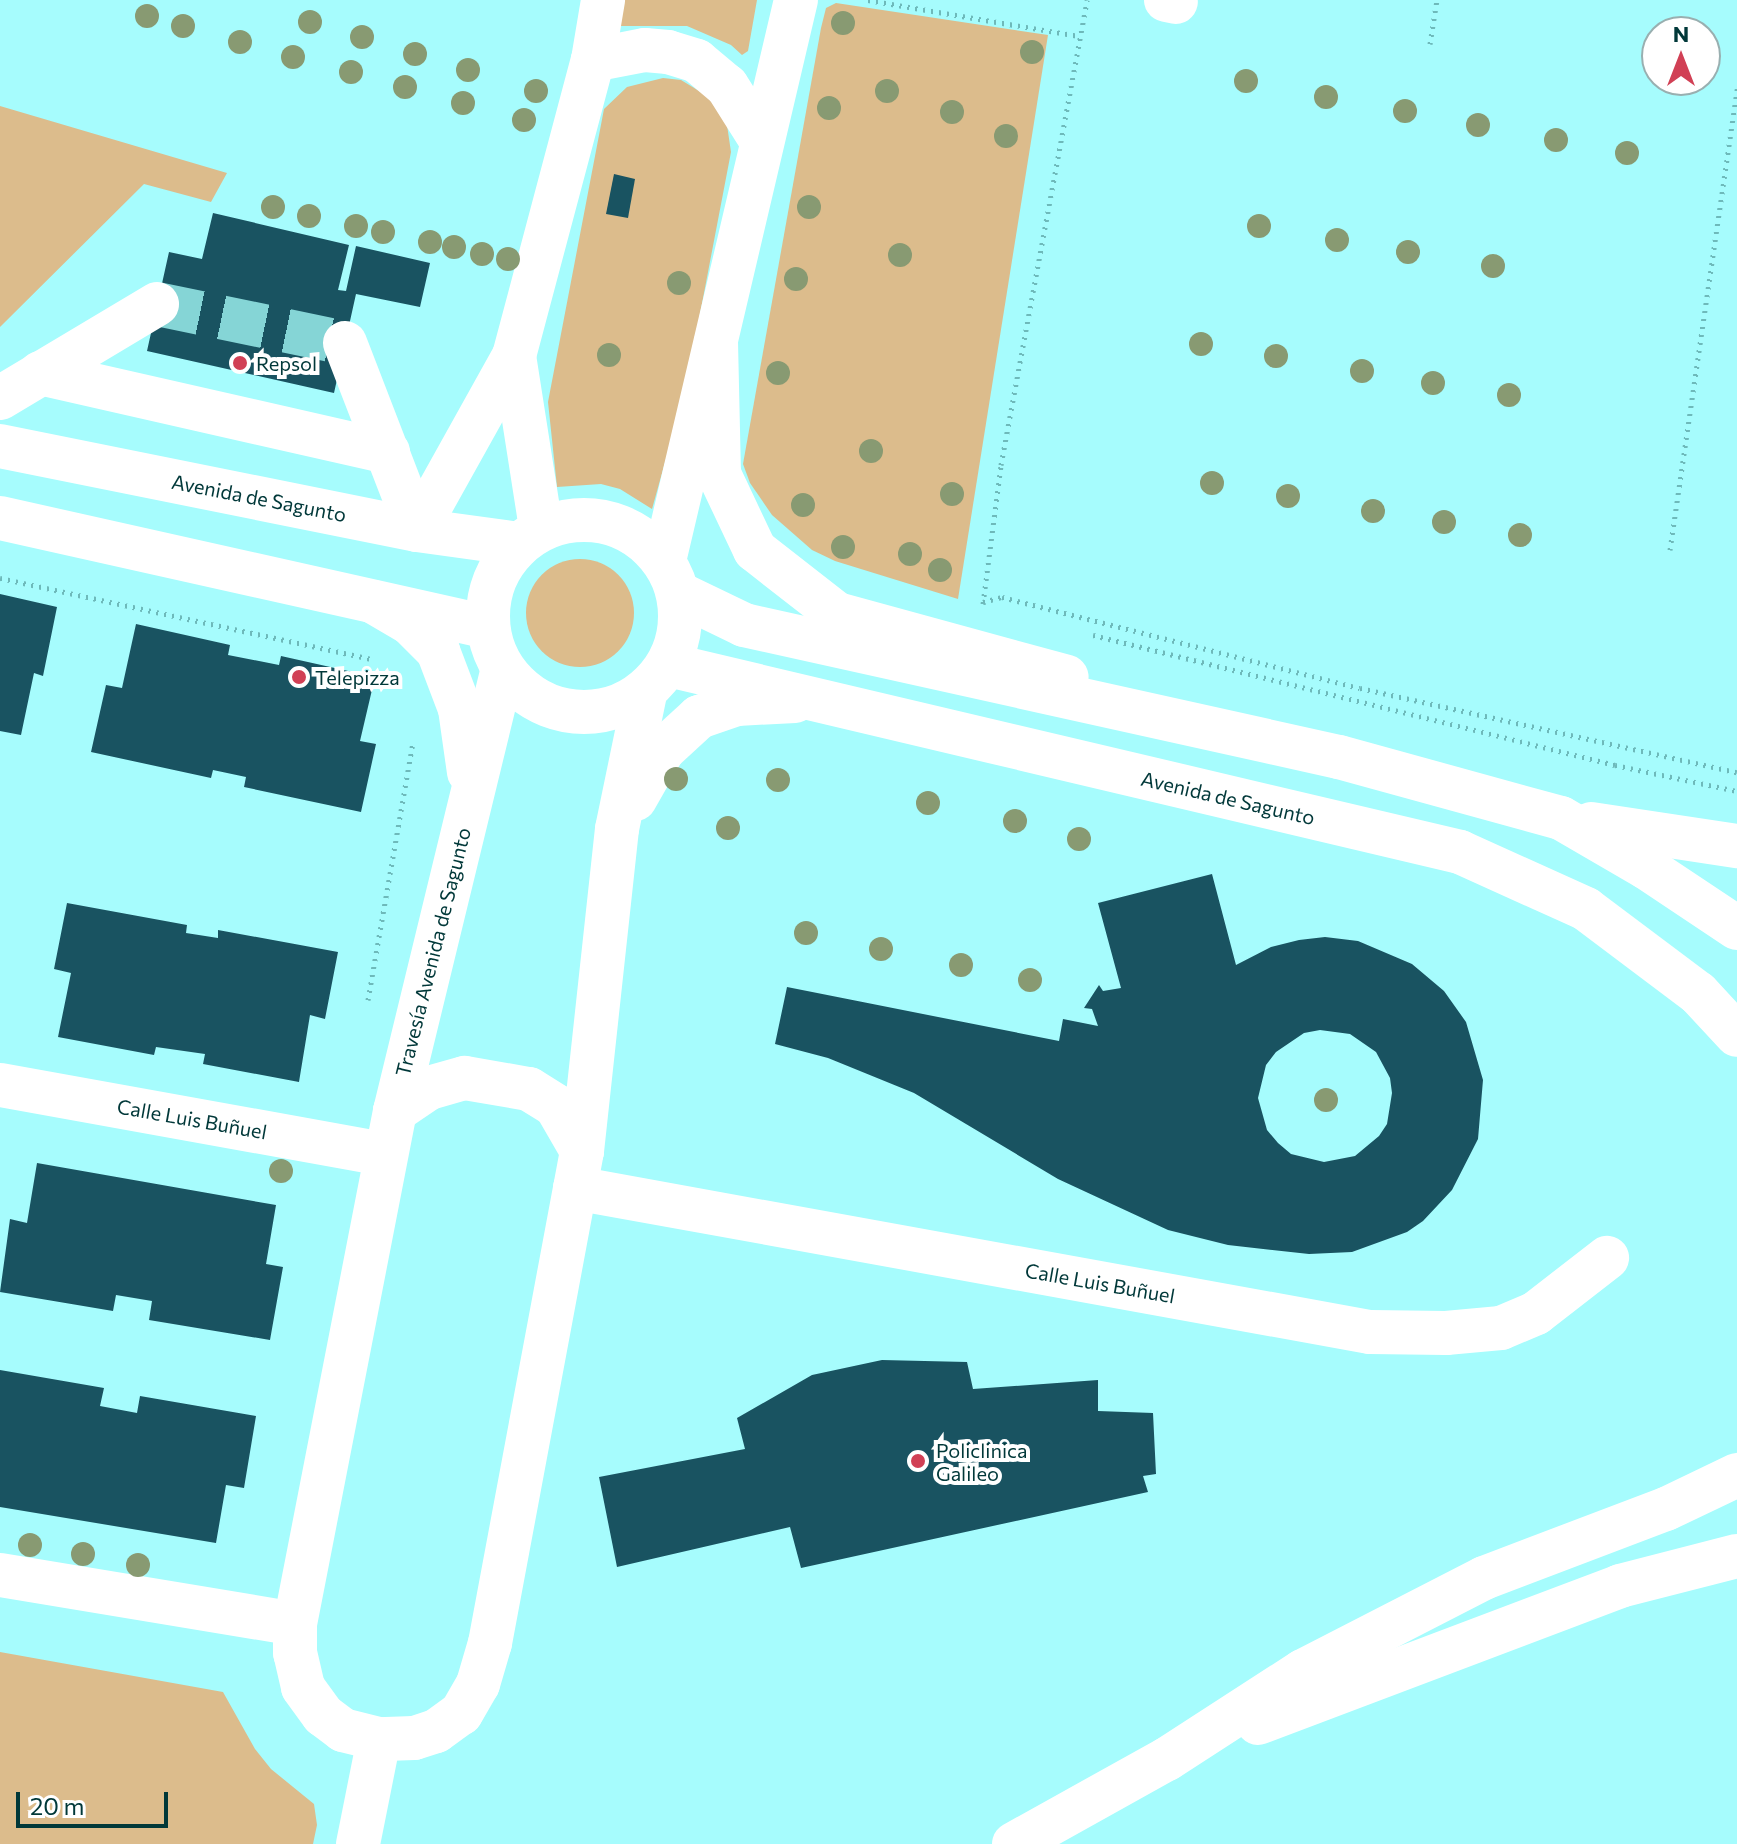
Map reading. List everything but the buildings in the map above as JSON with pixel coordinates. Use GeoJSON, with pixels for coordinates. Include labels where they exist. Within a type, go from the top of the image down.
{"type":"FeatureCollection","features":[{"type":"Feature","properties":{"kind":"main road"},"geometry":{"type":"LineString","coordinates":[[417,530],[514,356],[593,60],[603,0]]}},
{"type":"Feature","properties":{"kind":"main road"},"geometry":{"type":"LineString","coordinates":[[579,1169],[617,829],[657,679],[682,630],[672,577],[716,342],[796,0]]}},
{"type":"Feature","properties":{"kind":"main road"},"geometry":{"type":"LineString","coordinates":[[593,60],[645,50],[668,52],[697,61],[727,86],[761,140]]}},
{"type":"Feature","properties":{"kind":"main road"},"geometry":{"type":"LineString","coordinates":[[0,398],[157,304]]}},
{"type":"Feature","properties":{"kind":"main road"},"geometry":{"type":"LineString","coordinates":[[716,342],[719,474],[755,550],[837,614],[1099,686],[1177,720]]}},
{"type":"Feature","properties":{"kind":"main road"},"geometry":{"type":"LineString","coordinates":[[345,343],[417,530]]}},
{"type":"Feature","properties":{"kind":"main road"},"geometry":{"type":"LineString","coordinates":[[514,356],[530,536]]}},
{"type":"Feature","properties":{"kind":"main road"},"geometry":{"type":"LineString","coordinates":[[40,373],[388,452]]}},
{"type":"Feature","properties":{"kind":"main road","name":"Avenida de Sagunto"},"geometry":{"type":"LineString","coordinates":[[0,446],[417,530],[530,536]]}},
{"type":"Feature","properties":{"kind":"main road"},"geometry":{"type":"LineString","coordinates":[[0,518],[487,627]]}},
{"type":"Feature","properties":{"kind":"main road"},"geometry":{"type":"LineString","coordinates":[[657,679],[595,714],[542,705],[502,671],[487,627],[492,581],[530,536],[586,519],[630,530],[672,577],[744,625],[1407,773],[1561,818],[1611,829],[1737,846]]}},
{"type":"Feature","properties":{"kind":"main road","name":"Travesía Avenida de Sagunto"},"geometry":{"type":"LineString","coordinates":[[368,599],[410,623],[438,651],[460,709],[472,793]]}},
{"type":"Feature","properties":{"kind":"main road","name":"Travesía Avenida de Sagunto"},"geometry":{"type":"LineString","coordinates":[[502,671],[384,1154],[295,1624],[295,1653],[303,1687],[323,1715],[343,1730],[379,1739],[414,1738],[436,1731],[461,1713],[478,1684],[493,1628],[579,1169]]}},
{"type":"Feature","properties":{"kind":"main road","name":"Avenida de Sagunto"},"geometry":{"type":"LineString","coordinates":[[657,679],[809,700],[1460,852],[1586,909],[1698,993],[1737,1035]]}},
{"type":"Feature","properties":{"kind":"main road"},"geometry":{"type":"LineString","coordinates":[[617,829],[663,750],[699,717],[737,704],[809,700]]}},
{"type":"Feature","properties":{"kind":"main road"},"geometry":{"type":"LineString","coordinates":[[1561,818],[1647,868],[1737,928]]}},
{"type":"Feature","properties":{"kind":"main road"},"geometry":{"type":"LineString","coordinates":[[395,1111],[429,1088],[465,1078],[529,1089],[556,1106],[579,1169]]}},
{"type":"Feature","properties":{"kind":"main road","name":"Calle Luis Buñuel"},"geometry":{"type":"LineString","coordinates":[[0,1085],[384,1154]]}},
{"type":"Feature","properties":{"kind":"main road","name":"Calle Luis Buñuel"},"geometry":{"type":"LineString","coordinates":[[579,1169],[1370,1332],[1446,1333],[1501,1328],[1536,1313],[1607,1258]]}},
{"type":"Feature","properties":{"kind":"main road"},"geometry":{"type":"LineString","coordinates":[[1014,1844],[1167,1759],[1303,1671],[1484,1578],[1666,1509],[1737,1475]]}},
{"type":"Feature","properties":{"kind":"main road"},"geometry":{"type":"LineString","coordinates":[[1167,1759],[1394,1669],[1620,1586],[1737,1556]]}},
{"type":"Feature","properties":{"kind":"main road"},"geometry":{"type":"LineString","coordinates":[[0,1575],[295,1624]]}},
{"type":"Feature","properties":{"kind":"main road"},"geometry":{"type":"LineString","coordinates":[[358,1844],[379,1739]]}},
{"type":"Feature","properties":{"kind":"path"},"geometry":{"type":"LineString","coordinates":[[868,0],[1079,36]]}},
{"type":"Feature","properties":{"kind":"path"},"geometry":{"type":"LineString","coordinates":[[981,603],[1001,465],[1087,0]]}},
{"type":"Feature","properties":{"kind":"path"},"geometry":{"type":"LineString","coordinates":[[1430,44],[1437,0]]}},
{"type":"Feature","properties":{"kind":"path"},"geometry":{"type":"LineString","coordinates":[[1670,550],[1737,88]]}},
{"type":"Feature","properties":{"kind":"path"},"geometry":{"type":"LineString","coordinates":[[0,578],[383,661]]}},
{"type":"Feature","properties":{"kind":"path"},"geometry":{"type":"LineString","coordinates":[[981,603],[1002,597],[1360,688],[1737,772]]}},
{"type":"Feature","properties":{"kind":"path"},"geometry":{"type":"LineString","coordinates":[[973,602],[990,607]]}},
{"type":"Feature","properties":{"kind":"path"},"geometry":{"type":"LineString","coordinates":[[1091,634],[1615,765],[1737,791]]}},
{"type":"Feature","properties":{"kind":"path"},"geometry":{"type":"LineString","coordinates":[[367,1009],[415,730]]}},
{"type":"Feature","properties":{"kind":"shaded area"},"geometry":{"type":"Polygon","coordinates":[[[621,0],[757,0],[748,51],[742,55],[731,45],[687,26],[620,26],[621,0]]]}},
{"type":"Feature","properties":{"kind":"shaded area"},"geometry":{"type":"Polygon","coordinates":[[[836,3],[1048,35],[958,599],[835,561],[812,550],[772,515],[750,483],[743,464],[821,28],[826,8],[836,3]]]}},
{"type":"Feature","properties":{"kind":"shaded area"},"geometry":{"type":"Polygon","coordinates":[[[663,78],[681,80],[709,97],[727,125],[731,152],[686,387],[652,509],[620,489],[601,484],[557,487],[548,402],[604,109],[627,87],[663,78]]]}},
{"type":"Feature","properties":{"kind":"shaded area"},"geometry":{"type":"Polygon","coordinates":[[[0,106],[227,173],[211,202],[144,184],[0,327],[0,106]]]}},
{"type":"Feature","properties":{"kind":"shaded area"},"geometry":{"type":"Polygon","coordinates":[[[580,559],[601,563],[618,575],[630,592],[634,613],[630,634],[618,651],[601,663],[580,667],[559,663],[542,651],[530,634],[526,613],[530,592],[542,575],[559,563],[580,559]]]}},
{"type":"Feature","properties":{"kind":"shaded area"},"geometry":{"type":"Polygon","coordinates":[[[0,1652],[223,1692],[255,1749],[271,1769],[314,1804],[317,1825],[313,1844],[0,1844],[0,1652]]]}},
{"type":"Feature","properties":{"kind":"tunnel"},"geometry":{"type":"LineString","coordinates":[[157,304],[345,343]]}},
{"type":"Feature","properties":{"kind":"place","name":"Repsol"},"geometry":{"type":"Point","coordinates":[240,363]}},
{"type":"Feature","properties":{"kind":"place","name":"Telepizza"},"geometry":{"type":"Point","coordinates":[299,677]}},
{"type":"Feature","properties":{"kind":"place","name":"Policlinica Galileo"},"geometry":{"type":"Point","coordinates":[918,1461]}}]}
